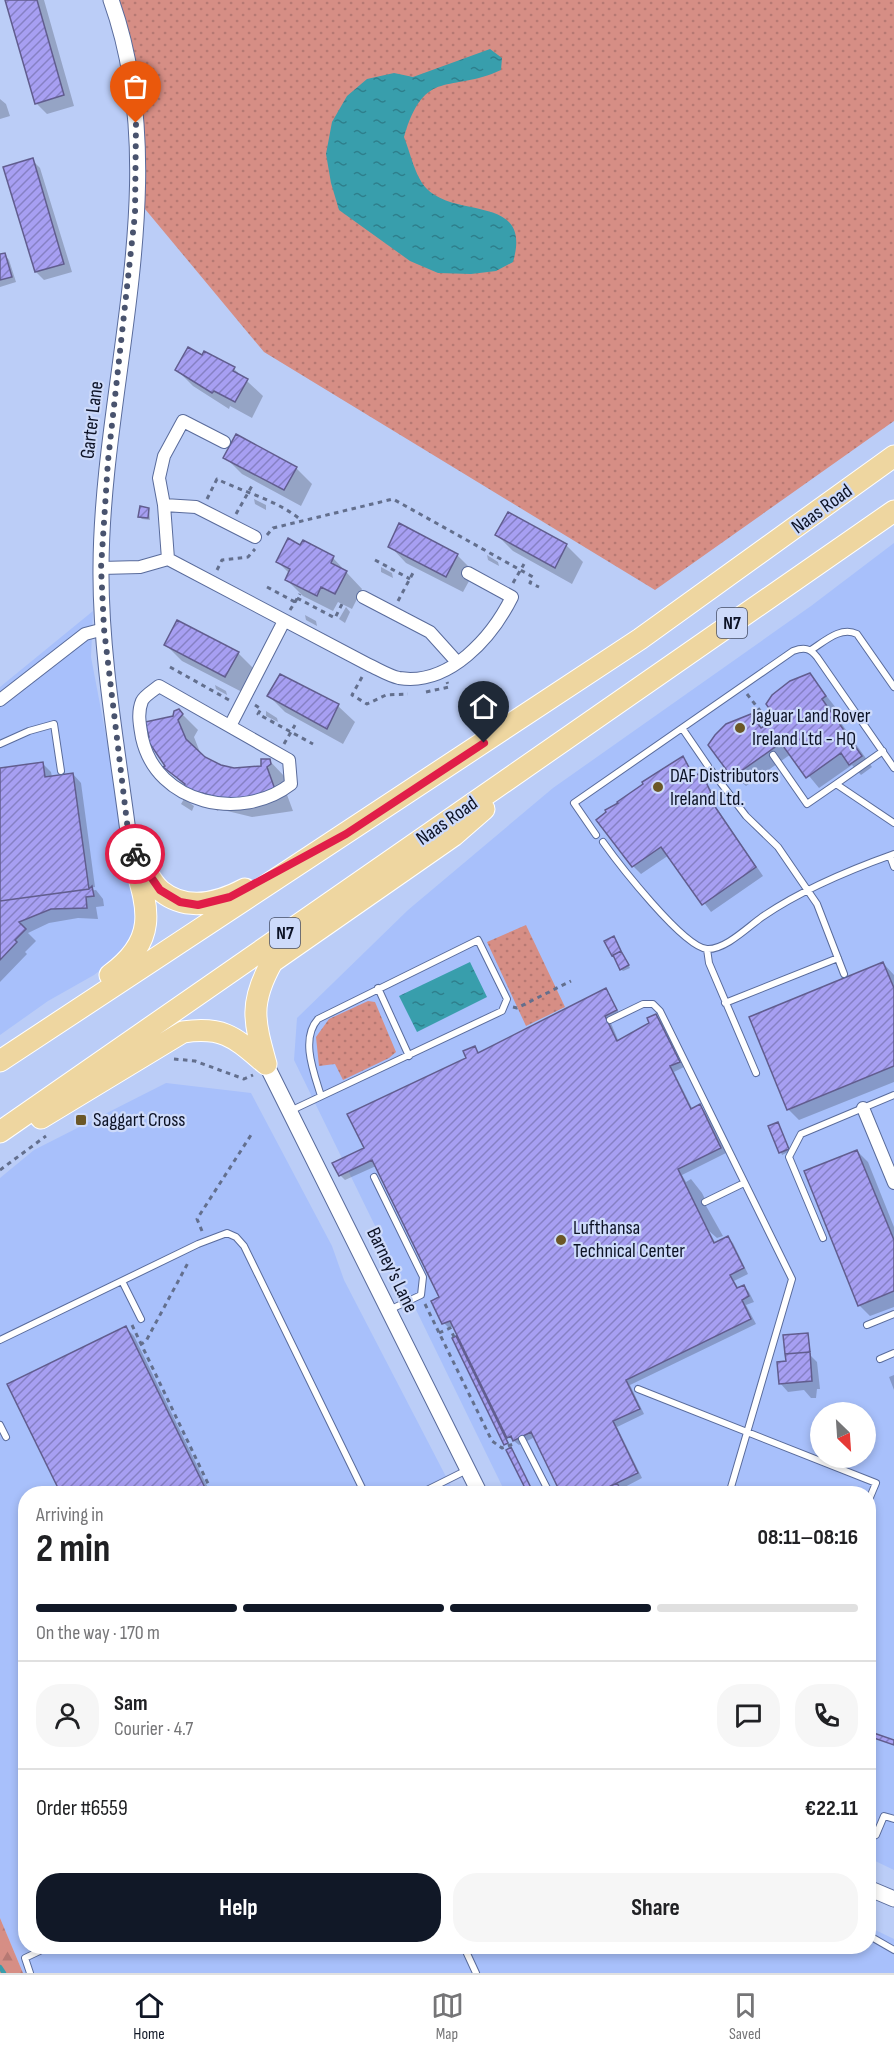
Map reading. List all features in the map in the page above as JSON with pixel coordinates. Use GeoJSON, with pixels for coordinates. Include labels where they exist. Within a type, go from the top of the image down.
{"type":"FeatureCollection","features":[{"type":"Feature","properties":{"kind":"highway","name":"Naas Road"},"geometry":{"type":"LineString","coordinates":[[5,1057],[649,632],[894,456]]}},
{"type":"Feature","properties":{"kind":"highway","name":"Naas Road"},"geometry":{"type":"LineString","coordinates":[[0,1132],[894,511]]}},
{"type":"Feature","properties":{"kind":"highway","name":"N7"},"geometry":{"type":"LineString","coordinates":[[267,1066],[254,1016],[260,984],[272,962],[453,836],[570,735]]}},
{"type":"Feature","properties":{"kind":"highway","name":"N7"},"geometry":{"type":"LineString","coordinates":[[130,848],[160,890],[180,902],[198,905],[230,897],[346,834]]}},
{"type":"Feature","properties":{"kind":"highway","name":"N7"},"geometry":{"type":"LineString","coordinates":[[5,1057],[52,1017],[127,963],[144,936],[147,909],[130,848]]}},
{"type":"Feature","properties":{"kind":"highway"},"geometry":{"type":"LineString","coordinates":[[0,1142],[183,1032],[208,1028],[226,1034],[267,1066]]}},
{"type":"Feature","properties":{"kind":"street","name":"Garter Lane"},"geometry":{"type":"LineString","coordinates":[[111,0],[127,56],[136,107],[138,156],[135,214],[108,461],[101,568],[104,629],[130,848]]}},
{"type":"Feature","properties":{"kind":"street"},"geometry":{"type":"LineString","coordinates":[[168,559],[164,505],[159,478],[164,456],[183,421],[224,442]]}},
{"type":"Feature","properties":{"kind":"street"},"geometry":{"type":"LineString","coordinates":[[164,505],[202,510],[255,537]]}},
{"type":"Feature","properties":{"kind":"street"},"geometry":{"type":"LineString","coordinates":[[101,568],[140,567],[168,559],[398,678],[426,676],[457,662],[484,640],[502,617],[512,597],[468,573]]}},
{"type":"Feature","properties":{"kind":"street"},"geometry":{"type":"LineString","coordinates":[[363,597],[430,632],[457,662]]}},
{"type":"Feature","properties":{"kind":"street"},"geometry":{"type":"LineString","coordinates":[[230,726],[284,621]]}},
{"type":"Feature","properties":{"kind":"street"},"geometry":{"type":"LineString","coordinates":[[0,700],[86,634],[104,629]]}},
{"type":"Feature","properties":{"kind":"street"},"geometry":{"type":"LineString","coordinates":[[159,686],[230,726],[289,760],[291,784],[276,796],[243,805],[215,805],[194,798],[171,785],[152,761],[143,742],[139,721],[142,700],[159,686]]}},
{"type":"Feature","properties":{"kind":"street","name":"Barney's Lane"},"geometry":{"type":"LineString","coordinates":[[267,1066],[476,1486]]}},
{"type":"Feature","properties":{"kind":"street"},"geometry":{"type":"LineString","coordinates":[[863,1108],[894,1183]]}},
{"type":"Feature","properties":{"kind":"street"},"geometry":{"type":"LineString","coordinates":[[876,1891],[893,1896]]}},
{"type":"Feature","properties":{"kind":"lane"},"geometry":{"type":"LineString","coordinates":[[596,835],[574,803],[793,651],[801,648],[811,650],[844,630],[851,631],[857,634],[894,687]]}},
{"type":"Feature","properties":{"kind":"lane"},"geometry":{"type":"LineString","coordinates":[[811,650],[894,768]]}},
{"type":"Feature","properties":{"kind":"lane"},"geometry":{"type":"LineString","coordinates":[[0,744],[29,731],[54,724],[61,771]]}},
{"type":"Feature","properties":{"kind":"lane"},"geometry":{"type":"LineString","coordinates":[[682,728],[746,816],[778,847],[817,904],[844,974]]}},
{"type":"Feature","properties":{"kind":"lane"},"geometry":{"type":"LineString","coordinates":[[773,755],[807,804],[883,751]]}},
{"type":"Feature","properties":{"kind":"lane"},"geometry":{"type":"LineString","coordinates":[[836,784],[894,823]]}},
{"type":"Feature","properties":{"kind":"lane"},"geometry":{"type":"LineString","coordinates":[[603,842],[625,874],[692,942],[707,949],[721,946],[780,904],[807,891],[892,855],[894,867]]}},
{"type":"Feature","properties":{"kind":"lane"},"geometry":{"type":"LineString","coordinates":[[289,1111],[409,1056],[502,1011],[507,999],[478,940],[325,1014],[314,1024],[310,1032],[310,1058],[321,1096]]}},
{"type":"Feature","properties":{"kind":"lane"},"geometry":{"type":"LineString","coordinates":[[707,949],[709,963],[756,1073]]}},
{"type":"Feature","properties":{"kind":"lane"},"geometry":{"type":"LineString","coordinates":[[725,1003],[838,958]]}},
{"type":"Feature","properties":{"kind":"lane"},"geometry":{"type":"LineString","coordinates":[[378,988],[409,1056]]}},
{"type":"Feature","properties":{"kind":"lane"},"geometry":{"type":"LineString","coordinates":[[610,1020],[643,1004],[653,1004],[660,1011],[792,1279],[731,1486]]}},
{"type":"Feature","properties":{"kind":"lane"},"geometry":{"type":"LineString","coordinates":[[823,1238],[789,1157],[801,1134],[894,1095]]}},
{"type":"Feature","properties":{"kind":"lane"},"geometry":{"type":"LineString","coordinates":[[374,1177],[423,1277],[421,1295],[388,1310]]}},
{"type":"Feature","properties":{"kind":"lane"},"geometry":{"type":"LineString","coordinates":[[705,1202],[744,1183]]}},
{"type":"Feature","properties":{"kind":"lane"},"geometry":{"type":"LineString","coordinates":[[0,1340],[198,1244],[227,1233],[244,1246],[361,1486]]}},
{"type":"Feature","properties":{"kind":"lane"},"geometry":{"type":"LineString","coordinates":[[122,1281],[141,1319]]}},
{"type":"Feature","properties":{"kind":"lane"},"geometry":{"type":"LineString","coordinates":[[867,1325],[894,1314]]}},
{"type":"Feature","properties":{"kind":"lane"},"geometry":{"type":"LineString","coordinates":[[880,1359],[894,1353]]}},
{"type":"Feature","properties":{"kind":"lane"},"geometry":{"type":"LineString","coordinates":[[638,1389],[876,1483],[875,1486]]}},
{"type":"Feature","properties":{"kind":"lane"},"geometry":{"type":"LineString","coordinates":[[0,1425],[6,1437]]}},
{"type":"Feature","properties":{"kind":"lane"},"geometry":{"type":"LineString","coordinates":[[522,1439],[546,1486]]}},
{"type":"Feature","properties":{"kind":"lane"},"geometry":{"type":"LineString","coordinates":[[435,1486],[468,1470]]}},
{"type":"Feature","properties":{"kind":"lane"},"geometry":{"type":"LineString","coordinates":[[876,1835],[884,1816],[894,1819]]}},
{"type":"Feature","properties":{"kind":"lane"},"geometry":{"type":"LineString","coordinates":[[876,1940],[894,1950]]}},
{"type":"Feature","properties":{"kind":"lane"},"geometry":{"type":"LineString","coordinates":[[30,1973],[25,1958],[33,1954]]}},
{"type":"Feature","properties":{"kind":"lane"},"geometry":{"type":"LineString","coordinates":[[467,1954],[476,1973]]}},
{"type":"Feature","properties":{"kind":"path"},"geometry":{"type":"LineString","coordinates":[[202,510],[217,479],[248,493],[254,493],[302,521]]}},
{"type":"Feature","properties":{"kind":"path"},"geometry":{"type":"LineString","coordinates":[[230,524],[253,484]]}},
{"type":"Feature","properties":{"kind":"path"},"geometry":{"type":"LineString","coordinates":[[211,582],[222,560],[248,557],[273,528],[393,499],[533,577],[530,583],[539,587]]}},
{"type":"Feature","properties":{"kind":"path"},"geometry":{"type":"LineString","coordinates":[[375,560],[410,579]]}},
{"type":"Feature","properties":{"kind":"path"},"geometry":{"type":"LineString","coordinates":[[507,594],[524,564]]}},
{"type":"Feature","properties":{"kind":"path"},"geometry":{"type":"LineString","coordinates":[[392,612],[414,571]]}},
{"type":"Feature","properties":{"kind":"path"},"geometry":{"type":"LineString","coordinates":[[267,587],[335,618],[342,604]]}},
{"type":"Feature","properties":{"kind":"path"},"geometry":{"type":"LineString","coordinates":[[743,687],[768,721]]}},
{"type":"Feature","properties":{"kind":"path"},"geometry":{"type":"LineString","coordinates":[[278,753],[295,725]]}},
{"type":"Feature","properties":{"kind":"path"},"geometry":{"type":"LineString","coordinates":[[506,1006],[517,1008],[571,981]]}},
{"type":"Feature","properties":{"kind":"path"},"geometry":{"type":"LineString","coordinates":[[168,1059],[195,1061],[244,1079],[267,1066]]}},
{"type":"Feature","properties":{"kind":"path"},"geometry":{"type":"LineString","coordinates":[[0,1170],[52,1132]]}},
{"type":"Feature","properties":{"kind":"path"},"geometry":{"type":"LineString","coordinates":[[140,1345],[146,1341],[203,1234],[197,1220],[251,1135]]}},
{"type":"Feature","properties":{"kind":"path"},"geometry":{"type":"LineString","coordinates":[[421,1295],[492,1441],[502,1448],[522,1439]]}},
{"type":"Feature","properties":{"kind":"path"},"geometry":{"type":"LineString","coordinates":[[141,1319],[131,1325],[209,1486]]}},
{"type":"Feature","properties":{"kind":"path"},"geometry":{"type":"LineString","coordinates":[[439,1333],[450,1328],[454,1337]]}},
{"type":"Feature","properties":{"kind":"shaded area"},"geometry":{"type":"Polygon","coordinates":[[[894,543],[894,1870],[876,1861],[876,1486],[502,1486],[294,1060],[297,1018],[408,910],[553,788],[811,606],[894,543]]]}},
{"type":"Feature","properties":{"kind":"shaded area"},"geometry":{"type":"Polygon","coordinates":[[[93,611],[91,657],[144,936],[94,975],[48,1001],[0,1035],[0,687],[93,611]]]}},
{"type":"Feature","properties":{"kind":"shaded area"},"geometry":{"type":"Polygon","coordinates":[[[166,1083],[251,1093],[332,1246],[344,1280],[451,1486],[18,1486],[18,1954],[876,1954],[876,1930],[894,1939],[894,1973],[23,1973],[0,1918],[0,1178],[34,1150],[166,1083]]]}},
{"type":"Feature","properties":{"kind":"green space"},"geometry":{"type":"Polygon","coordinates":[[[116,0],[894,0],[894,421],[655,590],[264,352],[145,209],[142,80],[116,0]]]}},
{"type":"Feature","properties":{"kind":"green space"},"geometry":{"type":"Polygon","coordinates":[[[526,925],[565,1007],[526,1026],[487,942],[526,925]]]}},
{"type":"Feature","properties":{"kind":"green space"},"geometry":{"type":"Polygon","coordinates":[[[368,1001],[375,1002],[396,1052],[389,1058],[343,1080],[335,1064],[319,1066],[316,1037],[329,1019],[368,1001]]]}},
{"type":"Feature","properties":{"kind":"green space"},"geometry":{"type":"Polygon","coordinates":[[[0,1918],[23,1973],[0,1973],[0,1918]]]}},
{"type":"Feature","properties":{"kind":"water"},"geometry":{"type":"Polygon","coordinates":[[[490,49],[502,58],[501,70],[430,91],[412,115],[404,137],[416,171],[426,188],[439,198],[502,217],[512,226],[516,240],[513,262],[496,271],[471,274],[438,273],[410,261],[339,210],[326,154],[332,122],[347,96],[367,79],[394,73],[413,77],[490,49]]]}},
{"type":"Feature","properties":{"kind":"water"},"geometry":{"type":"Polygon","coordinates":[[[470,962],[487,997],[417,1032],[399,996],[470,962]]]}},
{"type":"Feature","properties":{"kind":"building"},"geometry":{"type":"Polygon","coordinates":[[[5,0],[37,0],[64,95],[35,104],[5,0]]]}},
{"type":"Feature","properties":{"kind":"building"},"geometry":{"type":"Polygon","coordinates":[[[33,158],[64,264],[35,272],[3,167],[33,158]]]}},
{"type":"Feature","properties":{"kind":"building"},"geometry":{"type":"Polygon","coordinates":[[[5,253],[12,277],[0,280],[0,254],[5,253]]]}},
{"type":"Feature","properties":{"kind":"building"},"geometry":{"type":"Polygon","coordinates":[[[188,347],[202,355],[204,351],[235,367],[233,371],[248,379],[235,402],[214,391],[212,393],[175,370],[188,347]]]}},
{"type":"Feature","properties":{"kind":"building"},"geometry":{"type":"Polygon","coordinates":[[[236,434],[297,467],[284,490],[223,458],[236,434]]]}},
{"type":"Feature","properties":{"kind":"building"},"geometry":{"type":"Polygon","coordinates":[[[140,506],[149,508],[148,518],[138,517],[140,506]]]}},
{"type":"Feature","properties":{"kind":"building"},"geometry":{"type":"Polygon","coordinates":[[[508,512],[567,544],[555,568],[495,535],[508,512]]]}},
{"type":"Feature","properties":{"kind":"building"},"geometry":{"type":"Polygon","coordinates":[[[399,523],[458,554],[446,577],[388,547],[399,523]]]}},
{"type":"Feature","properties":{"kind":"building"},"geometry":{"type":"Polygon","coordinates":[[[288,538],[300,545],[303,540],[334,556],[331,563],[347,571],[335,594],[321,587],[317,596],[285,580],[290,569],[276,562],[288,538]]]}},
{"type":"Feature","properties":{"kind":"building"},"geometry":{"type":"Polygon","coordinates":[[[177,620],[239,652],[225,677],[164,645],[177,620]]]}},
{"type":"Feature","properties":{"kind":"building"},"geometry":{"type":"Polygon","coordinates":[[[810,673],[826,696],[822,699],[862,756],[849,765],[841,753],[806,778],[781,743],[731,776],[708,745],[715,735],[726,724],[751,714],[761,728],[776,718],[766,704],[772,695],[790,681],[810,673]]]}},
{"type":"Feature","properties":{"kind":"building"},"geometry":{"type":"Polygon","coordinates":[[[280,674],[339,704],[327,729],[267,696],[280,674]]]}},
{"type":"Feature","properties":{"kind":"building"},"geometry":{"type":"Polygon","coordinates":[[[179,709],[183,714],[178,720],[186,739],[205,757],[221,765],[234,768],[261,766],[261,759],[270,759],[271,764],[267,767],[277,795],[222,799],[202,793],[201,796],[184,787],[185,784],[163,767],[165,766],[146,738],[149,737],[145,722],[173,716],[174,711],[179,709]]]}},
{"type":"Feature","properties":{"kind":"building"},"geometry":{"type":"Polygon","coordinates":[[[683,756],[694,777],[698,774],[706,782],[711,793],[707,795],[756,867],[702,905],[661,847],[632,867],[596,820],[606,812],[605,810],[643,784],[642,782],[683,756]]]}},
{"type":"Feature","properties":{"kind":"building"},"geometry":{"type":"Polygon","coordinates":[[[43,762],[45,777],[73,773],[89,889],[0,901],[0,768],[43,762]]]}},
{"type":"Feature","properties":{"kind":"building"},"geometry":{"type":"Polygon","coordinates":[[[92,886],[94,896],[86,897],[87,908],[51,909],[19,922],[26,929],[0,960],[0,901],[89,889],[92,886]]]}},
{"type":"Feature","properties":{"kind":"building"},"geometry":{"type":"Polygon","coordinates":[[[614,936],[621,951],[612,956],[604,941],[614,936]]]}},
{"type":"Feature","properties":{"kind":"building"},"geometry":{"type":"Polygon","coordinates":[[[621,951],[629,965],[620,970],[613,955],[621,951]]]}},
{"type":"Feature","properties":{"kind":"building"},"geometry":{"type":"Polygon","coordinates":[[[883,962],[894,988],[894,1066],[787,1110],[749,1017],[883,962]]]}},
{"type":"Feature","properties":{"kind":"building","name":"Lufthansa Technical Center"},"geometry":{"type":"Polygon","coordinates":[[[606,988],[617,1010],[605,1016],[617,1041],[649,1023],[647,1018],[656,1014],[680,1062],[670,1066],[691,1109],[700,1104],[721,1148],[678,1169],[714,1243],[728,1236],[744,1268],[730,1275],[737,1288],[744,1285],[749,1296],[742,1300],[751,1319],[626,1380],[640,1409],[613,1421],[638,1473],[611,1486],[557,1486],[531,1432],[513,1441],[511,1436],[507,1438],[450,1321],[442,1324],[431,1301],[439,1297],[372,1160],[339,1176],[332,1163],[364,1148],[347,1114],[466,1058],[463,1051],[475,1046],[478,1053],[606,988]]]}},
{"type":"Feature","properties":{"kind":"building"},"geometry":{"type":"Polygon","coordinates":[[[778,1122],[789,1149],[779,1153],[768,1126],[778,1122]]]}},
{"type":"Feature","properties":{"kind":"building"},"geometry":{"type":"Polygon","coordinates":[[[857,1150],[894,1240],[894,1291],[858,1306],[804,1171],[857,1150]]]}},
{"type":"Feature","properties":{"kind":"building"},"geometry":{"type":"Polygon","coordinates":[[[126,1326],[204,1486],[57,1486],[7,1384],[126,1326]]]}},
{"type":"Feature","properties":{"kind":"building"},"geometry":{"type":"Polygon","coordinates":[[[808,1333],[810,1352],[785,1354],[783,1335],[808,1333]]]}},
{"type":"Feature","properties":{"kind":"building"},"geometry":{"type":"Polygon","coordinates":[[[456,1336],[508,1443],[504,1445],[452,1338],[456,1336]]]}},
{"type":"Feature","properties":{"kind":"building"},"geometry":{"type":"Polygon","coordinates":[[[810,1352],[812,1381],[779,1384],[777,1362],[786,1361],[785,1354],[810,1352]]]}},
{"type":"Feature","properties":{"kind":"building"},"geometry":{"type":"Polygon","coordinates":[[[511,1447],[530,1486],[524,1486],[506,1450],[511,1447]]]}},
{"type":"Feature","properties":{"kind":"building"},"geometry":{"type":"Polygon","coordinates":[[[876,1734],[894,1740],[894,1745],[876,1739],[876,1734]]]}},
{"type":"Feature","properties":{"kind":"waterway"},"geometry":{"type":"LineString","coordinates":[[0,1967],[4,1973]]}},
{"type":"Feature","properties":{"kind":"way so far"},"geometry":{"type":"LineString","coordinates":[[135,854],[130,848],[104,629],[101,568],[108,461],[125,324],[135,214],[138,156],[136,123]]}},
{"type":"Feature","properties":{"kind":"place","name":"Jaguar Land Rover Ireland Ltd - HQ"},"geometry":{"type":"Point","coordinates":[740,728]}},
{"type":"Feature","properties":{"kind":"place","name":"DAF Distributors Ireland Ltd."},"geometry":{"type":"Point","coordinates":[658,787]}},
{"type":"Feature","properties":{"kind":"place","name":"Saggart Cross"},"geometry":{"type":"Point","coordinates":[81,1120]}},
{"type":"Feature","properties":{"kind":"place","name":"Lufthansa Technical Center"},"geometry":{"type":"Point","coordinates":[561,1240]}},
{"type":"Feature","properties":{"kind":"route"},"geometry":{"type":"LineString","coordinates":[[135,854],[160,890],[180,902],[198,905],[230,897],[346,834],[484,743]]}}]}
